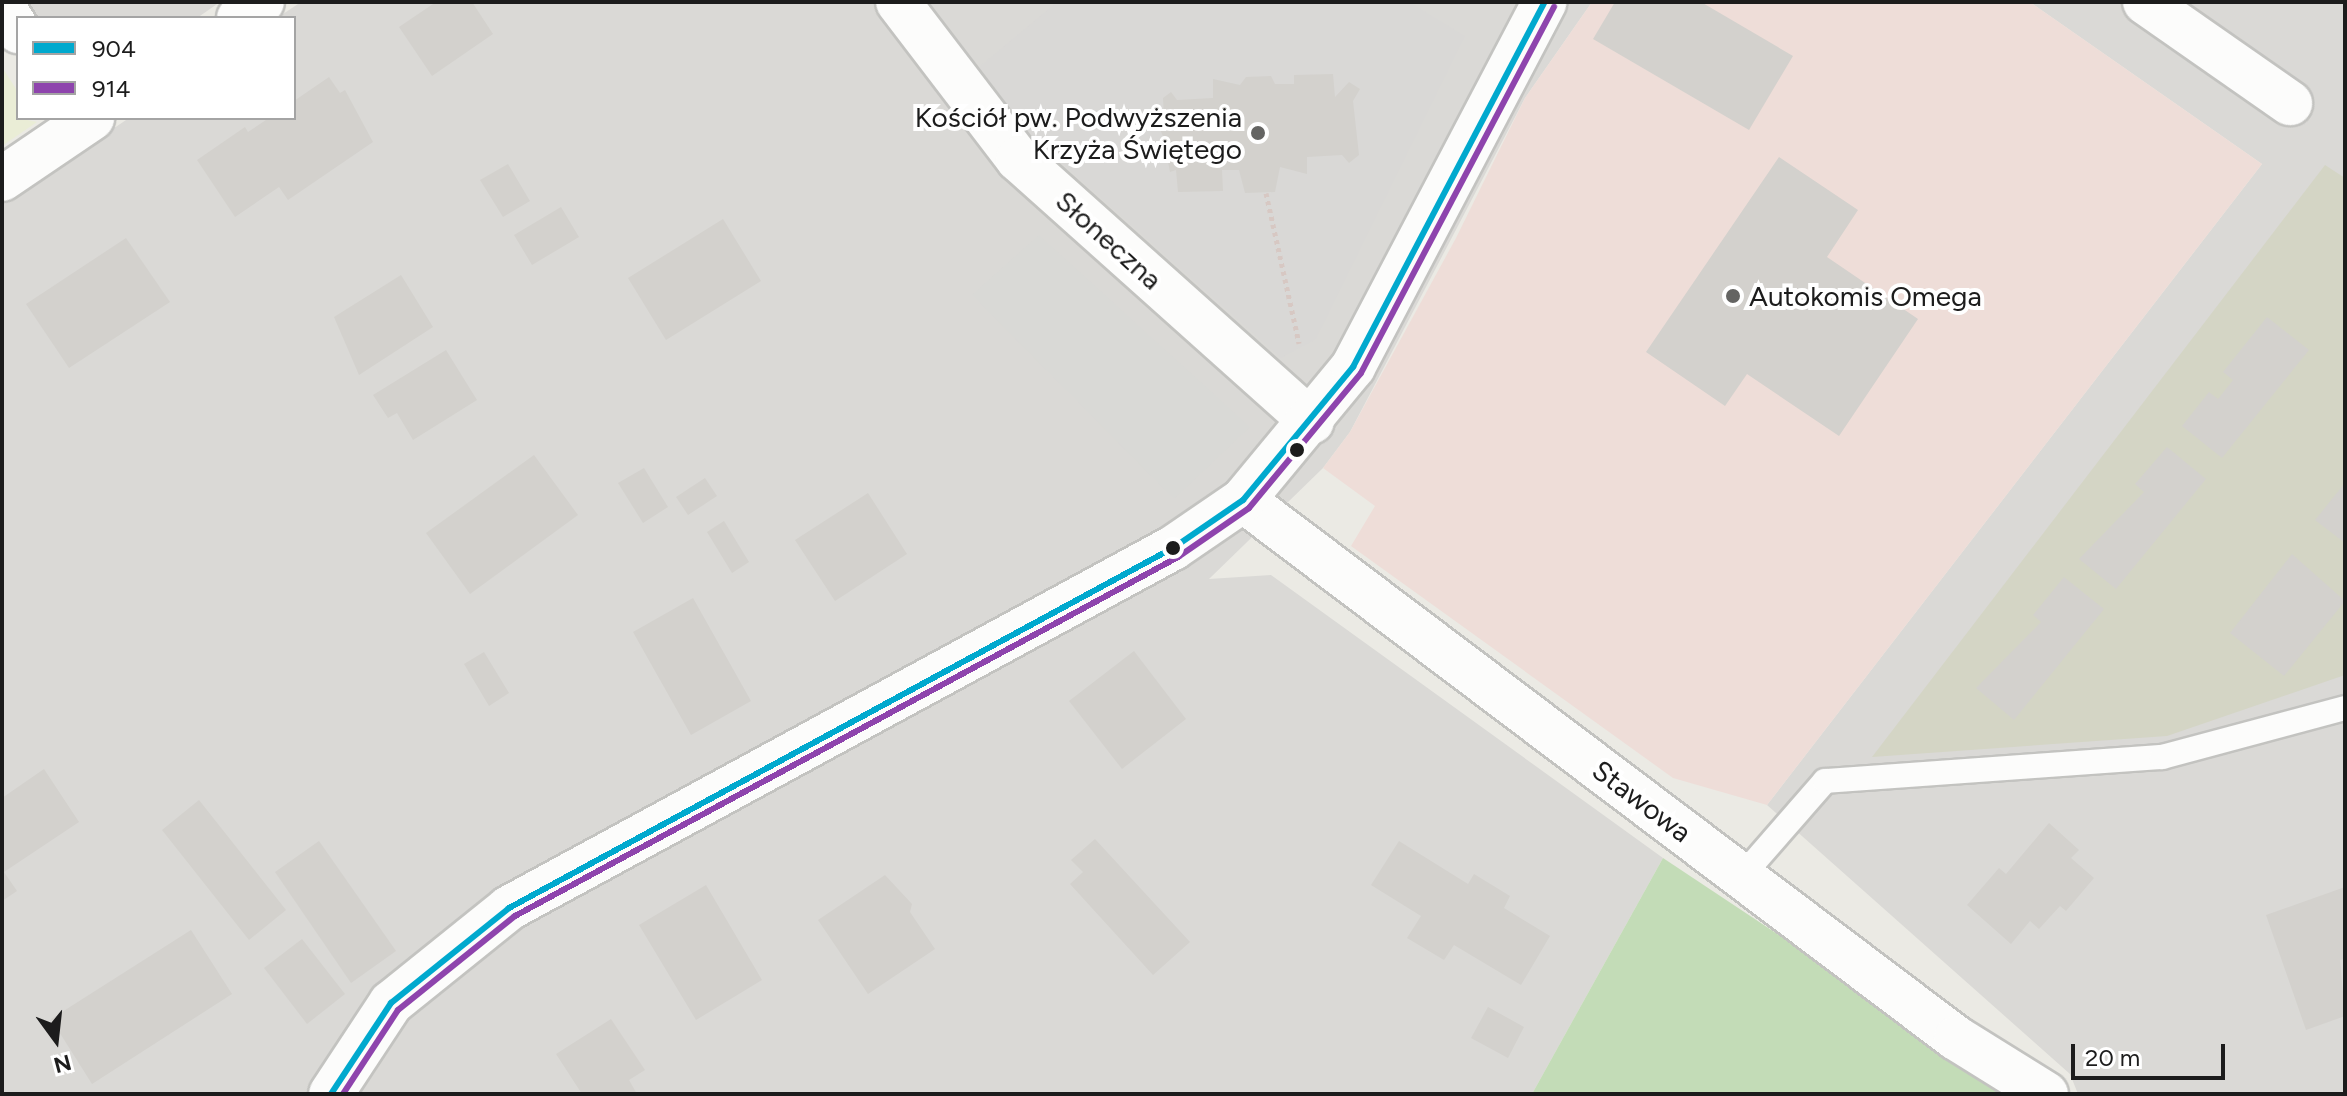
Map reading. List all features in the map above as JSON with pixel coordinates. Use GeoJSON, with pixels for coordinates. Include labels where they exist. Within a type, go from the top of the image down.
{"type":"FeatureCollection","features":[{"type":"Feature","properties":{"kind":"street"},"geometry":{"type":"LineString","coordinates":[[242,16],[262,2]]}},
{"type":"Feature","properties":{"kind":"street","name":"Słoneczna"},"geometry":{"type":"LineString","coordinates":[[898,2],[1018,159],[1319,414]]}},
{"type":"Feature","properties":{"kind":"street"},"geometry":{"type":"LineString","coordinates":[[331,1094],[391,1003],[509,908],[1173,548],[1243,500],[1319,414],[1353,367],[1545,2]]}},
{"type":"Feature","properties":{"kind":"street"},"geometry":{"type":"LineString","coordinates":[[2145,2],[2290,103]]}},
{"type":"Feature","properties":{"kind":"street"},"geometry":{"type":"LineString","coordinates":[[2,5],[16,28]]}},
{"type":"Feature","properties":{"kind":"street"},"geometry":{"type":"LineString","coordinates":[[2,179],[81,121]]}},
{"type":"Feature","properties":{"kind":"street","name":"Stawowa"},"geometry":{"type":"LineString","coordinates":[[1243,500],[1956,1038],[2046,1094]]}},
{"type":"Feature","properties":{"kind":"lane"},"geometry":{"type":"LineString","coordinates":[[1742,876],[1825,781],[2162,757],[2345,708]]}},
{"type":"Feature","properties":{"kind":"path"},"geometry":{"type":"LineString","coordinates":[[1266,193],[1300,348],[1319,414]]}},
{"type":"Feature","properties":{"kind":"shaded area"},"geometry":{"type":"Polygon","coordinates":[[[20,2],[220,2],[200,16],[29,16],[20,2]]]}},
{"type":"Feature","properties":{"kind":"shaded area"},"geometry":{"type":"Polygon","coordinates":[[[301,2],[1592,2],[1525,98],[1350,432],[1323,468],[1209,579],[1271,575],[1663,858],[1532,1094],[2,1094],[2,204],[126,120],[296,120],[296,16],[280,16],[301,2]]]}},
{"type":"Feature","properties":{"kind":"shaded area"},"geometry":{"type":"Polygon","coordinates":[[[1057,2],[1409,2],[1465,36],[1316,339],[1281,358],[1019,125],[978,68],[1057,2]]]}},
{"type":"Feature","properties":{"kind":"shaded area"},"geometry":{"type":"Polygon","coordinates":[[[1592,2],[2030,2],[2262,164],[1767,805],[1673,778],[1351,546],[1375,506],[1323,468],[1350,432],[1456,238],[1525,98],[1592,2]]]}},
{"type":"Feature","properties":{"kind":"shaded area"},"geometry":{"type":"Polygon","coordinates":[[[2030,2],[2345,2],[2345,1094],[2078,1094],[2070,1074],[1767,805],[2262,164],[2030,2]]]}},
{"type":"Feature","properties":{"kind":"shaded area"},"geometry":{"type":"Polygon","coordinates":[[[2,67],[16,89],[16,120],[37,122],[2,146],[2,67]]]}},
{"type":"Feature","properties":{"kind":"shaded area"},"geometry":{"type":"Polygon","coordinates":[[[2325,165],[2345,178],[2345,675],[2167,736],[1872,757],[2325,165]]]}},
{"type":"Feature","properties":{"kind":"shaded area"},"geometry":{"type":"Polygon","coordinates":[[[1039,235],[1250,427],[1174,499],[972,295],[1039,235]]]}},
{"type":"Feature","properties":{"kind":"green space"},"geometry":{"type":"Polygon","coordinates":[[[1663,858],[2018,1094],[1532,1094],[1663,858]]]}},
{"type":"Feature","properties":{"kind":"building"},"geometry":{"type":"Polygon","coordinates":[[[436,2],[472,2],[493,34],[432,76],[399,27],[436,2]]]}},
{"type":"Feature","properties":{"kind":"building"},"geometry":{"type":"Polygon","coordinates":[[[1615,2],[1701,2],[1793,56],[1749,130],[1593,39],[1615,2]]]}},
{"type":"Feature","properties":{"kind":"building","name":"Kościół pw. Podwyższenia Krzyża Świętego"},"geometry":{"type":"Polygon","coordinates":[[[1333,74],[1335,97],[1349,82],[1360,89],[1353,101],[1359,155],[1349,163],[1342,155],[1307,157],[1307,174],[1280,167],[1275,192],[1245,193],[1239,170],[1222,170],[1223,191],[1178,192],[1176,170],[1170,172],[1166,151],[1159,155],[1155,145],[1164,139],[1155,116],[1164,117],[1163,98],[1171,92],[1177,100],[1213,98],[1213,79],[1240,85],[1246,77],[1271,76],[1275,84],[1294,84],[1294,75],[1333,74]]]}},
{"type":"Feature","properties":{"kind":"building"},"geometry":{"type":"Polygon","coordinates":[[[329,77],[340,93],[345,90],[373,142],[288,200],[279,187],[235,217],[197,160],[245,127],[248,132],[266,120],[296,120],[296,100],[329,77]]]}},
{"type":"Feature","properties":{"kind":"building"},"geometry":{"type":"Polygon","coordinates":[[[1779,157],[1858,210],[1827,257],[1918,319],[1839,436],[1747,374],[1725,406],[1646,352],[1779,157]]]}},
{"type":"Feature","properties":{"kind":"building"},"geometry":{"type":"Polygon","coordinates":[[[508,164],[530,201],[503,217],[480,180],[508,164]]]}},
{"type":"Feature","properties":{"kind":"building"},"geometry":{"type":"Polygon","coordinates":[[[561,207],[579,237],[532,265],[514,235],[561,207]]]}},
{"type":"Feature","properties":{"kind":"building"},"geometry":{"type":"Polygon","coordinates":[[[723,219],[761,281],[666,340],[628,278],[723,219]]]}},
{"type":"Feature","properties":{"kind":"building"},"geometry":{"type":"Polygon","coordinates":[[[126,238],[170,302],[69,368],[26,304],[126,238]]]}},
{"type":"Feature","properties":{"kind":"building"},"geometry":{"type":"Polygon","coordinates":[[[401,275],[433,327],[359,375],[334,317],[401,275]]]}},
{"type":"Feature","properties":{"kind":"building"},"geometry":{"type":"Polygon","coordinates":[[[2267,317],[2309,350],[2222,458],[2182,426],[2209,392],[2218,399],[2233,380],[2223,372],[2267,317]]]}},
{"type":"Feature","properties":{"kind":"building"},"geometry":{"type":"Polygon","coordinates":[[[446,350],[477,400],[413,440],[397,413],[388,418],[373,395],[446,350]]]}},
{"type":"Feature","properties":{"kind":"building"},"geometry":{"type":"Polygon","coordinates":[[[2167,447],[2206,479],[2116,589],[2079,559],[2144,492],[2135,484],[2167,447]]]}},
{"type":"Feature","properties":{"kind":"building"},"geometry":{"type":"Polygon","coordinates":[[[534,455],[578,515],[470,594],[426,533],[534,455]]]}},
{"type":"Feature","properties":{"kind":"building"},"geometry":{"type":"Polygon","coordinates":[[[644,468],[668,507],[643,523],[618,483],[644,468]]]}},
{"type":"Feature","properties":{"kind":"building"},"geometry":{"type":"Polygon","coordinates":[[[705,478],[717,496],[688,515],[676,497],[705,478]]]}},
{"type":"Feature","properties":{"kind":"building"},"geometry":{"type":"Polygon","coordinates":[[[2345,483],[2345,543],[2315,520],[2345,483]]]}},
{"type":"Feature","properties":{"kind":"building"},"geometry":{"type":"Polygon","coordinates":[[[868,493],[907,554],[835,601],[795,540],[868,493]]]}},
{"type":"Feature","properties":{"kind":"building"},"geometry":{"type":"Polygon","coordinates":[[[724,521],[749,562],[732,573],[707,532],[724,521]]]}},
{"type":"Feature","properties":{"kind":"building"},"geometry":{"type":"Polygon","coordinates":[[[2292,554],[2345,601],[2284,676],[2230,633],[2292,554]]]}},
{"type":"Feature","properties":{"kind":"building"},"geometry":{"type":"Polygon","coordinates":[[[2064,577],[2104,609],[2014,720],[1976,688],[2041,622],[2033,615],[2064,577]]]}},
{"type":"Feature","properties":{"kind":"building"},"geometry":{"type":"Polygon","coordinates":[[[693,598],[751,701],[691,735],[633,632],[693,598]]]}},
{"type":"Feature","properties":{"kind":"building"},"geometry":{"type":"Polygon","coordinates":[[[1134,651],[1186,719],[1122,769],[1069,701],[1134,651]]]}},
{"type":"Feature","properties":{"kind":"building"},"geometry":{"type":"Polygon","coordinates":[[[484,652],[509,693],[489,706],[464,664],[484,652]]]}},
{"type":"Feature","properties":{"kind":"building"},"geometry":{"type":"Polygon","coordinates":[[[44,769],[79,822],[4,872],[17,891],[2,901],[2,798],[44,769]]]}},
{"type":"Feature","properties":{"kind":"building"},"geometry":{"type":"Polygon","coordinates":[[[199,800],[286,910],[249,940],[162,830],[199,800]]]}},
{"type":"Feature","properties":{"kind":"building"},"geometry":{"type":"Polygon","coordinates":[[[2049,823],[2079,850],[2071,858],[2094,878],[2066,911],[2060,906],[2039,929],[2030,921],[2011,944],[1967,905],[1999,868],[2006,874],[2049,823]]]}},
{"type":"Feature","properties":{"kind":"building"},"geometry":{"type":"Polygon","coordinates":[[[1095,839],[1190,942],[1153,975],[1070,884],[1083,872],[1071,860],[1095,839]]]}},
{"type":"Feature","properties":{"kind":"building"},"geometry":{"type":"Polygon","coordinates":[[[319,841],[396,951],[351,983],[275,872],[319,841]]]}},
{"type":"Feature","properties":{"kind":"building"},"geometry":{"type":"Polygon","coordinates":[[[1399,841],[1468,884],[1474,874],[1510,896],[1504,908],[1550,936],[1521,985],[1454,945],[1444,960],[1407,938],[1421,916],[1371,885],[1399,841]]]}},
{"type":"Feature","properties":{"kind":"building"},"geometry":{"type":"Polygon","coordinates":[[[885,875],[912,904],[910,912],[935,949],[868,994],[818,920],[885,875]]]}},
{"type":"Feature","properties":{"kind":"building"},"geometry":{"type":"Polygon","coordinates":[[[706,885],[762,980],[696,1020],[639,925],[706,885]]]}},
{"type":"Feature","properties":{"kind":"building"},"geometry":{"type":"Polygon","coordinates":[[[2345,887],[2345,959],[2340,960],[2345,1016],[2306,1030],[2266,915],[2345,887]]]}},
{"type":"Feature","properties":{"kind":"building"},"geometry":{"type":"Polygon","coordinates":[[[191,930],[232,994],[92,1084],[51,1019],[191,930]]]}},
{"type":"Feature","properties":{"kind":"building"},"geometry":{"type":"Polygon","coordinates":[[[302,939],[345,994],[307,1024],[264,968],[302,939]]]}},
{"type":"Feature","properties":{"kind":"building"},"geometry":{"type":"Polygon","coordinates":[[[1488,1007],[1524,1027],[1508,1058],[1471,1038],[1488,1007]]]}},
{"type":"Feature","properties":{"kind":"building"},"geometry":{"type":"Polygon","coordinates":[[[611,1019],[645,1070],[629,1080],[637,1094],[582,1094],[556,1054],[611,1019]]]}},
{"type":"Feature","properties":{"kind":"transit line","name":"904"},"geometry":{"type":"LineString","coordinates":[[331,1094],[391,1003],[509,908],[1173,548],[1243,500],[1353,367],[1545,2]]}},
{"type":"Feature","properties":{"kind":"transit line","name":"914"},"geometry":{"type":"LineString","coordinates":[[343,1094],[398,1010],[515,916],[1178,557],[1249,508],[1361,373],[1554,7]]}},
{"type":"Feature","properties":{"kind":"place","name":"Kościół pw. Podwyższenia Krzyża Świętego"},"geometry":{"type":"Point","coordinates":[1258,133]}},
{"type":"Feature","properties":{"kind":"place","name":"Autokomis Omega"},"geometry":{"type":"Point","coordinates":[1733,296]}}]}
